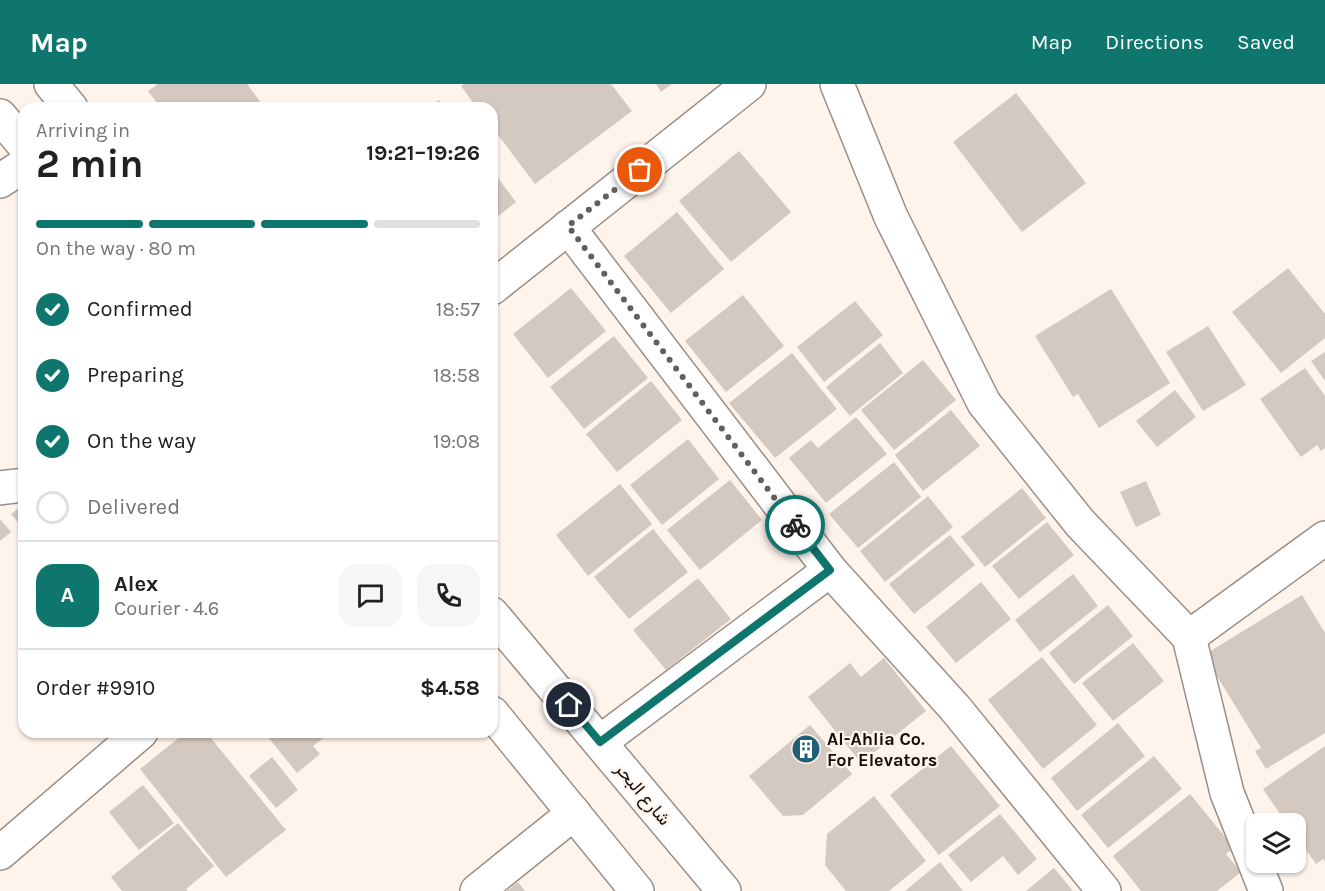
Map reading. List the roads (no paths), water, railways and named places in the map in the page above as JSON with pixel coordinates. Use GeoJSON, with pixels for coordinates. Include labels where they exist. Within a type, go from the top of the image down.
{"type":"FeatureCollection","features":[{"type":"Feature","properties":{"kind":"street"},"geometry":{"type":"LineString","coordinates":[[51,84],[66,102]]}},
{"type":"Feature","properties":{"kind":"street"},"geometry":{"type":"LineString","coordinates":[[498,283],[749,84]]}},
{"type":"Feature","properties":{"kind":"street"},"geometry":{"type":"LineString","coordinates":[[837,84],[891,217],[984,403],[1080,523],[1189,637],[1227,793],[1266,891]]}},
{"type":"Feature","properties":{"kind":"street"},"geometry":{"type":"LineString","coordinates":[[0,116],[18,138]]}},
{"type":"Feature","properties":{"kind":"street"},"geometry":{"type":"LineString","coordinates":[[0,181],[18,169]]}},
{"type":"Feature","properties":{"kind":"street"},"geometry":{"type":"LineString","coordinates":[[568,226],[830,570],[955,708],[1104,891]]}},
{"type":"Feature","properties":{"kind":"street"},"geometry":{"type":"LineString","coordinates":[[0,488],[18,486]]}},
{"type":"Feature","properties":{"kind":"street"},"geometry":{"type":"LineString","coordinates":[[1189,637],[1325,538]]}},
{"type":"Feature","properties":{"kind":"street"},"geometry":{"type":"LineString","coordinates":[[600,742],[830,570]]}},
{"type":"Feature","properties":{"kind":"street","name":"شارع البحر"},"geometry":{"type":"LineString","coordinates":[[498,621],[724,891]]}},
{"type":"Feature","properties":{"kind":"street"},"geometry":{"type":"LineString","coordinates":[[498,720],[637,891]]}},
{"type":"Feature","properties":{"kind":"street"},"geometry":{"type":"LineString","coordinates":[[0,853],[134,738]]}},
{"type":"Feature","properties":{"kind":"street"},"geometry":{"type":"LineString","coordinates":[[477,891],[574,813]]}},
{"type":"Feature","properties":{"kind":"place","name":"Al-Ahlia Co. For Elevators"},"geometry":{"type":"Point","coordinates":[806,749]}}]}
